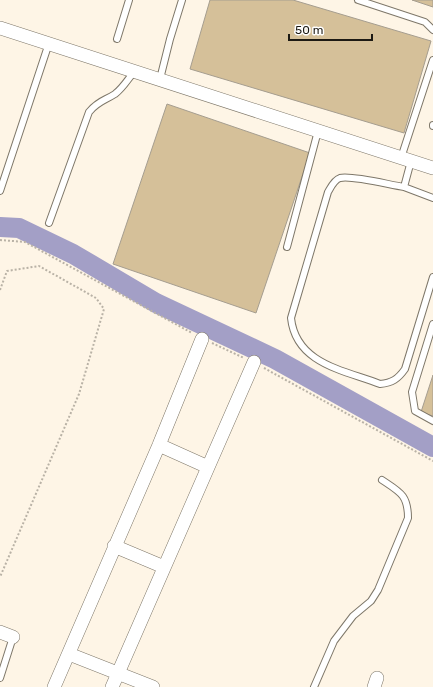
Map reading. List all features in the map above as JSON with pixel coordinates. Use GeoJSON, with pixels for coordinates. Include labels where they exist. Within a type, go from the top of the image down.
{"type":"FeatureCollection","features":[{"type":"Feature","properties":{"kind":"street"},"geometry":{"type":"LineString","coordinates":[[0,28],[135,70],[433,168]]}},
{"type":"Feature","properties":{"kind":"street"},"geometry":{"type":"LineString","coordinates":[[54,687],[202,339]]}},
{"type":"Feature","properties":{"kind":"street"},"geometry":{"type":"LineString","coordinates":[[112,687],[254,362]]}},
{"type":"Feature","properties":{"kind":"street"},"geometry":{"type":"LineString","coordinates":[[158,445],[208,467]]}},
{"type":"Feature","properties":{"kind":"street"},"geometry":{"type":"LineString","coordinates":[[114,546],[164,567]]}},
{"type":"Feature","properties":{"kind":"street"},"geometry":{"type":"LineString","coordinates":[[0,632],[13,636]]}},
{"type":"Feature","properties":{"kind":"street"},"geometry":{"type":"LineString","coordinates":[[69,654],[153,687]]}},
{"type":"Feature","properties":{"kind":"lane"},"geometry":{"type":"LineString","coordinates":[[117,39],[129,0]]}},
{"type":"Feature","properties":{"kind":"lane"},"geometry":{"type":"LineString","coordinates":[[160,79],[182,0]]}},
{"type":"Feature","properties":{"kind":"lane"},"geometry":{"type":"LineString","coordinates":[[358,0],[425,22],[433,30]]}},
{"type":"Feature","properties":{"kind":"lane"},"geometry":{"type":"LineString","coordinates":[[0,191],[49,43]]}},
{"type":"Feature","properties":{"kind":"lane"},"geometry":{"type":"LineString","coordinates":[[404,187],[406,160],[433,60]]}},
{"type":"Feature","properties":{"kind":"lane"},"geometry":{"type":"LineString","coordinates":[[49,223],[89,112],[101,100],[114,95],[121,89],[135,70]]}},
{"type":"Feature","properties":{"kind":"lane"},"geometry":{"type":"LineString","coordinates":[[287,247],[318,131]]}},
{"type":"Feature","properties":{"kind":"lane"},"geometry":{"type":"LineString","coordinates":[[433,198],[404,187],[350,178],[340,178],[334,182],[328,192],[291,318],[296,339],[316,360],[380,384],[398,379],[404,368],[433,277]]}},
{"type":"Feature","properties":{"kind":"lane"},"geometry":{"type":"LineString","coordinates":[[433,324],[412,392],[412,405],[415,411],[433,421]]}},
{"type":"Feature","properties":{"kind":"lane"},"geometry":{"type":"LineString","coordinates":[[314,687],[334,641],[353,616],[372,601],[408,518],[408,506],[405,499],[399,492],[382,480]]}},
{"type":"Feature","properties":{"kind":"lane"},"geometry":{"type":"LineString","coordinates":[[0,678],[13,636]]}},
{"type":"Feature","properties":{"kind":"path"},"geometry":{"type":"LineString","coordinates":[[0,240],[25,242],[144,305],[202,339],[254,362],[433,461]]}},
{"type":"Feature","properties":{"kind":"path"},"geometry":{"type":"LineString","coordinates":[[0,290],[7,271],[40,266],[96,298],[104,309],[79,394],[0,578]]}},
{"type":"Feature","properties":{"kind":"building"},"geometry":{"type":"Polygon","coordinates":[[[210,0],[293,0],[431,41],[404,133],[190,69],[210,0]]]}},
{"type":"Feature","properties":{"kind":"building"},"geometry":{"type":"Polygon","coordinates":[[[412,0],[433,0],[433,7],[412,0]]]}},
{"type":"Feature","properties":{"kind":"building"},"geometry":{"type":"Polygon","coordinates":[[[167,104],[310,153],[256,313],[113,264],[167,104]]]}},
{"type":"Feature","properties":{"kind":"building"},"geometry":{"type":"Polygon","coordinates":[[[433,375],[433,416],[421,412],[433,375]]]}},
{"type":"Feature","properties":{"kind":"waterway"},"geometry":{"type":"LineString","coordinates":[[0,227],[19,228],[73,254],[156,303],[275,359],[433,447]]}}]}
